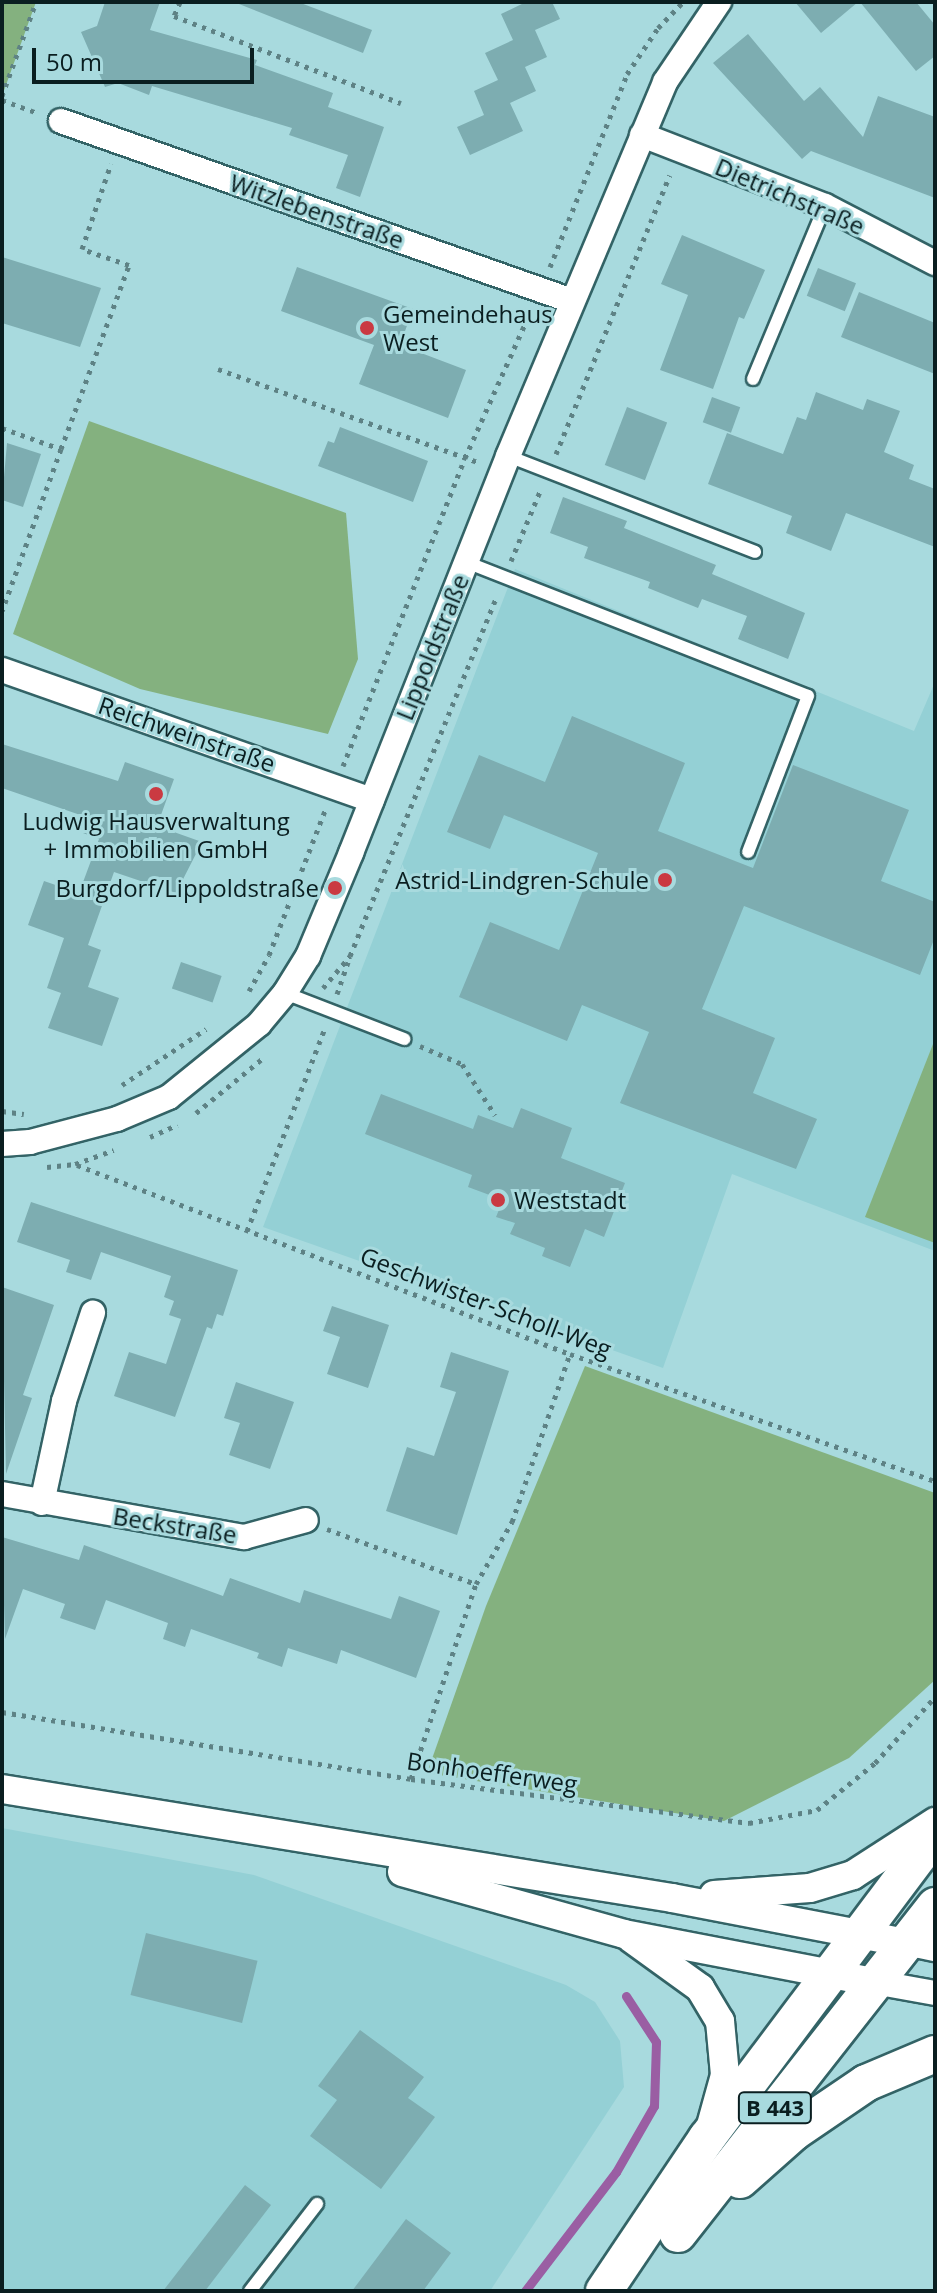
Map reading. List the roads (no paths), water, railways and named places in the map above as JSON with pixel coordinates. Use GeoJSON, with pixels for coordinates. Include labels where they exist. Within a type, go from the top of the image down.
{"type":"FeatureCollection","features":[{"type":"Feature","properties":{"kind":"main road","name":"B 443"},"geometry":{"type":"LineString","coordinates":[[604,2291],[707,2138],[858,1932],[935,1834]]}},
{"type":"Feature","properties":{"kind":"main road","name":"B 443"},"geometry":{"type":"LineString","coordinates":[[620,2291],[678,2234],[874,1982],[921,1946],[935,1906]]}},
{"type":"Feature","properties":{"kind":"main road"},"geometry":{"type":"LineString","coordinates":[[678,2234],[806,2124],[866,2083],[935,2054]]}},
{"type":"Feature","properties":{"kind":"street","name":"Lippoldstraße"},"geometry":{"type":"LineString","coordinates":[[2,1144],[30,1142],[117,1119],[169,1097],[259,1024],[285,993],[308,956],[505,464],[665,82],[719,2]]}},
{"type":"Feature","properties":{"kind":"street","name":"Witzlebenstraße"},"geometry":{"type":"LineString","coordinates":[[61,121],[572,301]]}},
{"type":"Feature","properties":{"kind":"street","name":"Dietrichstraße"},"geometry":{"type":"LineString","coordinates":[[642,135],[825,206],[935,263]]}},
{"type":"Feature","properties":{"kind":"street","name":"Reichweinstraße"},"geometry":{"type":"LineString","coordinates":[[2,670],[372,800]]}},
{"type":"Feature","properties":{"kind":"street"},"geometry":{"type":"LineString","coordinates":[[42,1503],[64,1401],[93,1313]]}},
{"type":"Feature","properties":{"kind":"street","name":"Beckstraße"},"geometry":{"type":"LineString","coordinates":[[2,1494],[244,1537],[306,1520]]}},
{"type":"Feature","properties":{"kind":"street"},"geometry":{"type":"LineString","coordinates":[[2,1789],[282,1838],[672,1898],[921,1946]]}},
{"type":"Feature","properties":{"kind":"street"},"geometry":{"type":"LineString","coordinates":[[672,1898],[810,1888],[853,1875],[935,1822]]}},
{"type":"Feature","properties":{"kind":"street"},"geometry":{"type":"LineString","coordinates":[[282,1838],[624,1934],[935,1993]]}},
{"type":"Feature","properties":{"kind":"street"},"geometry":{"type":"LineString","coordinates":[[624,1934],[700,1988],[720,2021],[725,2075],[707,2138]]}},
{"type":"Feature","properties":{"kind":"lane"},"geometry":{"type":"LineString","coordinates":[[753,379],[825,206]]}},
{"type":"Feature","properties":{"kind":"lane"},"geometry":{"type":"LineString","coordinates":[[505,464],[755,552]]}},
{"type":"Feature","properties":{"kind":"lane"},"geometry":{"type":"LineString","coordinates":[[466,562],[808,696],[748,852]]}},
{"type":"Feature","properties":{"kind":"lane"},"geometry":{"type":"LineString","coordinates":[[285,993],[404,1039]]}},
{"type":"Feature","properties":{"kind":"lane"},"geometry":{"type":"LineString","coordinates":[[250,2291],[317,2204]]}},
{"type":"Feature","properties":{"kind":"waterway"},"geometry":{"type":"LineString","coordinates":[[525,2291],[616,2172],[654,2106],[656,2042],[626,1996]]}},
{"type":"Feature","properties":{"kind":"place","name":"Gemeindehaus West"},"geometry":{"type":"Point","coordinates":[367,328]}},
{"type":"Feature","properties":{"kind":"place","name":"Ludwig Hausverwaltung + Immobilien GmbH"},"geometry":{"type":"Point","coordinates":[156,794]}},
{"type":"Feature","properties":{"kind":"place","name":"Astrid-Lindgren-Schule"},"geometry":{"type":"Point","coordinates":[665,880]}},
{"type":"Feature","properties":{"kind":"place","name":"Burgdorf/Lippoldstraße"},"geometry":{"type":"Point","coordinates":[335,888]}},
{"type":"Feature","properties":{"kind":"place","name":"Weststadt"},"geometry":{"type":"Point","coordinates":[498,1200]}}]}
